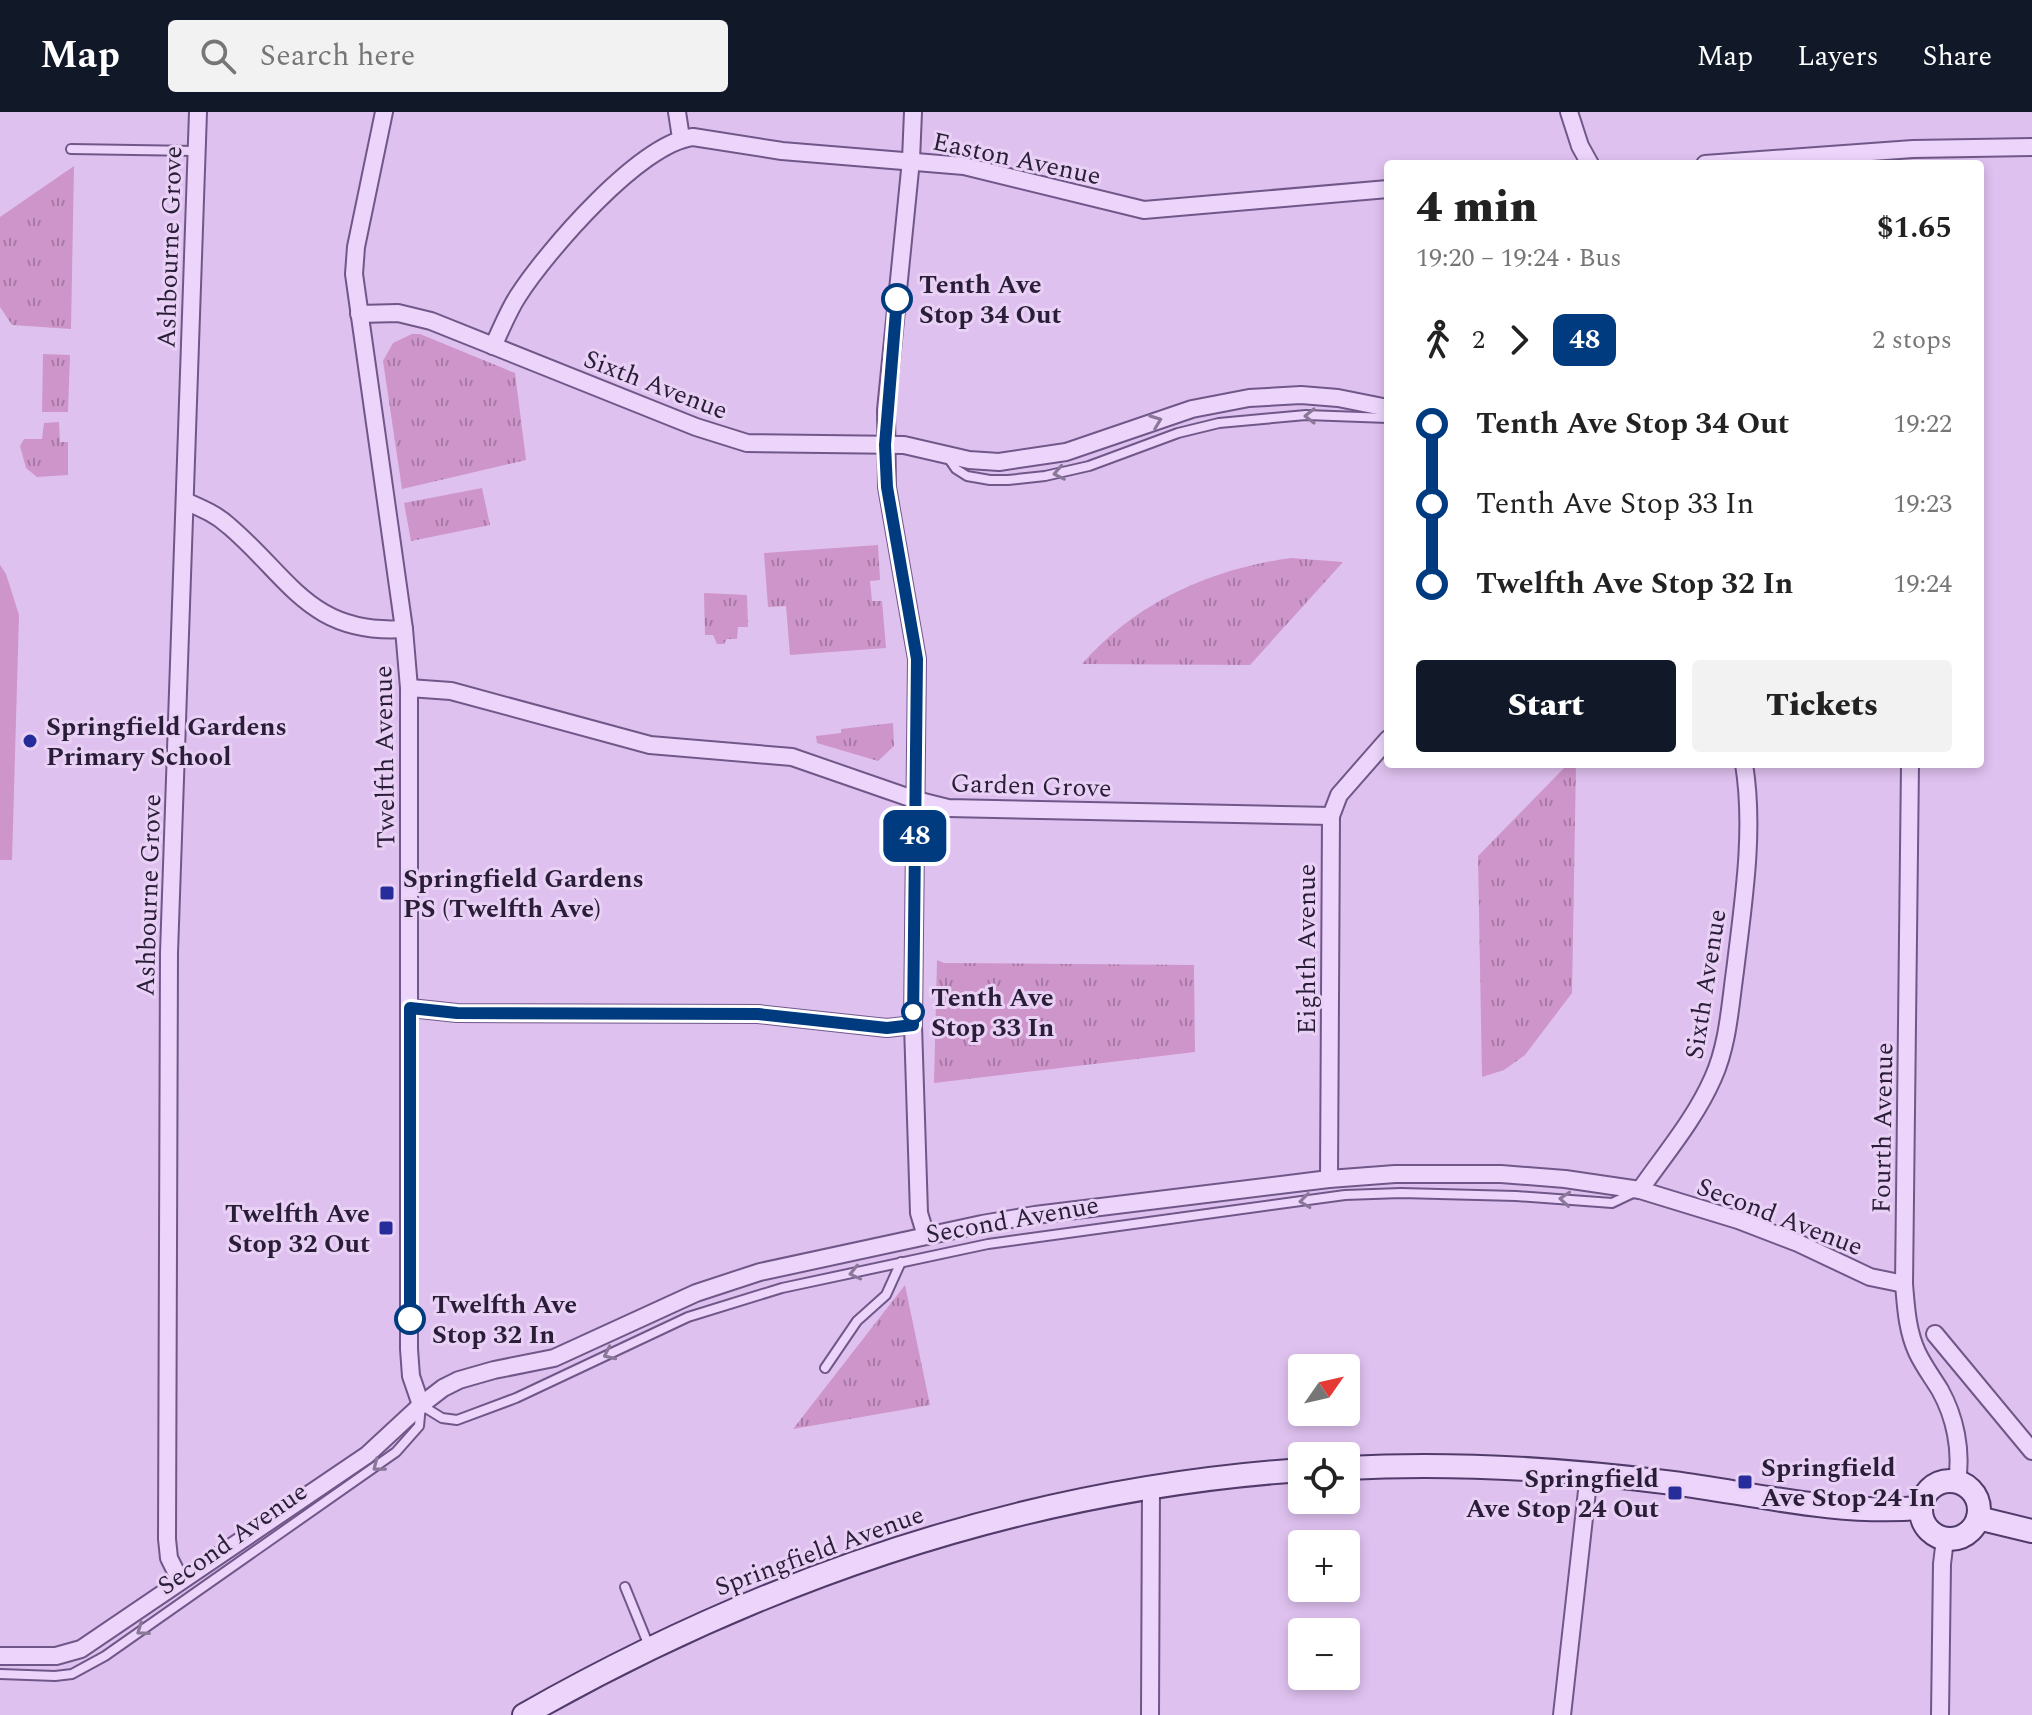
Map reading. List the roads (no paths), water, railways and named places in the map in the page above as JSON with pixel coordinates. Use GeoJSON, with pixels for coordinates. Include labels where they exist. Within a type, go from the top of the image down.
{"type":"FeatureCollection","features":[{"type":"Feature","properties":{"kind":"street","name":"Ashbourne Grove"},"geometry":{"type":"LineString","coordinates":[[180,1580],[169,1558],[167,1539],[168,1024],[198,112]]}},
{"type":"Feature","properties":{"kind":"street","name":"Twelfth Avenue"},"geometry":{"type":"LineString","coordinates":[[384,112],[356,247],[354,274],[404,629],[409,688],[409,1349],[411,1376],[421,1405]]}},
{"type":"Feature","properties":{"kind":"street"},"geometry":{"type":"LineString","coordinates":[[493,346],[516,298],[589,207],[659,149],[681,138],[677,112]]}},
{"type":"Feature","properties":{"kind":"street"},"geometry":{"type":"LineString","coordinates":[[913,112],[885,445],[887,487],[917,659],[913,1025],[919,1213],[926,1236]]}},
{"type":"Feature","properties":{"kind":"street"},"geometry":{"type":"LineString","coordinates":[[1569,112],[1587,160]]}},
{"type":"Feature","properties":{"kind":"street","name":"Easton Avenue"},"geometry":{"type":"LineString","coordinates":[[681,138],[705,138],[782,151],[964,166],[1016,176],[1144,210],[1384,189]]}},
{"type":"Feature","properties":{"kind":"street"},"geometry":{"type":"LineString","coordinates":[[1823,160],[1912,157],[2032,147]]}},
{"type":"Feature","properties":{"kind":"street","name":"Sixth Avenue"},"geometry":{"type":"LineString","coordinates":[[359,314],[380,312],[413,316],[737,441],[764,444],[904,445],[969,460],[999,462],[1030,459],[1115,437],[1192,409],[1249,398],[1301,395],[1338,398],[1384,407]]}},
{"type":"Feature","properties":{"kind":"street"},"geometry":{"type":"LineString","coordinates":[[185,501],[229,525],[283,582],[320,612],[361,628],[380,631],[404,629]]}},
{"type":"Feature","properties":{"kind":"street","name":"Garden Grove"},"geometry":{"type":"LineString","coordinates":[[409,688],[451,691],[650,745],[792,757],[948,808],[1331,816]]}},
{"type":"Feature","properties":{"kind":"street","name":"Eighth Avenue"},"geometry":{"type":"LineString","coordinates":[[1329,1179],[1331,816],[1339,795],[1384,744]]}},
{"type":"Feature","properties":{"kind":"street","name":"Sixth Avenue"},"geometry":{"type":"LineString","coordinates":[[1640,1190],[1703,1098],[1715,1075],[1724,1046],[1746,872],[1748,822],[1744,768]]}},
{"type":"Feature","properties":{"kind":"street","name":"Fourth Avenue"},"geometry":{"type":"LineString","coordinates":[[1910,768],[1904,1284],[1910,1334],[1945,1400],[1954,1426],[1958,1453],[1957,1481]]}},
{"type":"Feature","properties":{"kind":"street"},"geometry":{"type":"LineString","coordinates":[[410,1008],[457,1013],[776,1015],[887,1028],[913,1025]]}},
{"type":"Feature","properties":{"kind":"street","name":"Second Avenue"},"geometry":{"type":"LineString","coordinates":[[0,1656],[56,1656],[81,1649],[367,1455],[421,1405],[459,1380],[554,1358],[696,1293],[726,1283],[789,1265],[926,1236],[1035,1215],[1329,1179],[1395,1174],[1501,1174],[1640,1190],[1738,1220],[1798,1243],[1870,1277],[1904,1284]]}},
{"type":"Feature","properties":{"kind":"street"},"geometry":{"type":"LineString","coordinates":[[1935,1334],[2032,1451]]}},
{"type":"Feature","properties":{"kind":"street"},"geometry":{"type":"LineString","coordinates":[[1360,1468],[1470,1466],[1589,1473],[1851,1509],[1920,1508]]}},
{"type":"Feature","properties":{"kind":"street","name":"Springfield Avenue"},"geometry":{"type":"LineString","coordinates":[[524,1715],[650,1647],[774,1592],[899,1547],[1030,1512],[1151,1487],[1288,1472]]}},
{"type":"Feature","properties":{"kind":"street"},"geometry":{"type":"LineString","coordinates":[[1562,1715],[1589,1473]]}},
{"type":"Feature","properties":{"kind":"street"},"geometry":{"type":"LineString","coordinates":[[1957,1481],[1972,1490],[1979,1507],[1978,1518],[1966,1535],[1945,1539],[1930,1532],[1921,1517],[1920,1508],[1932,1486],[1957,1481]]}},
{"type":"Feature","properties":{"kind":"street"},"geometry":{"type":"LineString","coordinates":[[1150,1715],[1151,1487]]}},
{"type":"Feature","properties":{"kind":"street"},"geometry":{"type":"LineString","coordinates":[[1978,1518],[2032,1531]]}},
{"type":"Feature","properties":{"kind":"street"},"geometry":{"type":"LineString","coordinates":[[1940,1715],[1945,1539]]}},
{"type":"Feature","properties":{"kind":"lane"},"geometry":{"type":"LineString","coordinates":[[71,149],[196,151]]}},
{"type":"Feature","properties":{"kind":"lane","name":"Sixth Avenue"},"geometry":{"type":"LineString","coordinates":[[945,454],[956,469],[967,476],[1008,480],[1089,466],[1178,433],[1219,423],[1306,415],[1384,418]]}},
{"type":"Feature","properties":{"kind":"lane","name":"Second Avenue"},"geometry":{"type":"LineString","coordinates":[[0,1674],[72,1674],[105,1656],[368,1474],[410,1439],[419,1426],[421,1405],[442,1418],[457,1420],[506,1402],[688,1317],[723,1305],[782,1288],[1047,1234],[1345,1195],[1447,1194],[1612,1203],[1640,1190]]}},
{"type":"Feature","properties":{"kind":"lane"},"geometry":{"type":"LineString","coordinates":[[825,1368],[852,1328],[886,1295],[901,1262]]}},
{"type":"Feature","properties":{"kind":"lane"},"geometry":{"type":"LineString","coordinates":[[625,1587],[650,1647]]}},
{"type":"Feature","properties":{"kind":"place","name":"Tenth Ave Stop 34 Out"},"geometry":{"type":"Point","coordinates":[897,299]}},
{"type":"Feature","properties":{"kind":"place","name":"Springfield Gardens Primary School"},"geometry":{"type":"Point","coordinates":[30,741]}},
{"type":"Feature","properties":{"kind":"place","name":"Springfield Gardens PS (Twelfth Ave)"},"geometry":{"type":"Point","coordinates":[387,893]}},
{"type":"Feature","properties":{"kind":"place","name":"Tenth Ave Stop 33 In"},"geometry":{"type":"Point","coordinates":[913,1012]}},
{"type":"Feature","properties":{"kind":"place","name":"Twelfth Ave Stop 32 Out"},"geometry":{"type":"Point","coordinates":[386,1228]}},
{"type":"Feature","properties":{"kind":"place","name":"Twelfth Ave Stop 32 In"},"geometry":{"type":"Point","coordinates":[410,1319]}},
{"type":"Feature","properties":{"kind":"place","name":"Springfield Ave Stop 24 In"},"geometry":{"type":"Point","coordinates":[1745,1482]}},
{"type":"Feature","properties":{"kind":"place","name":"Springfield Ave Stop 24 Out"},"geometry":{"type":"Point","coordinates":[1675,1493]}}]}
